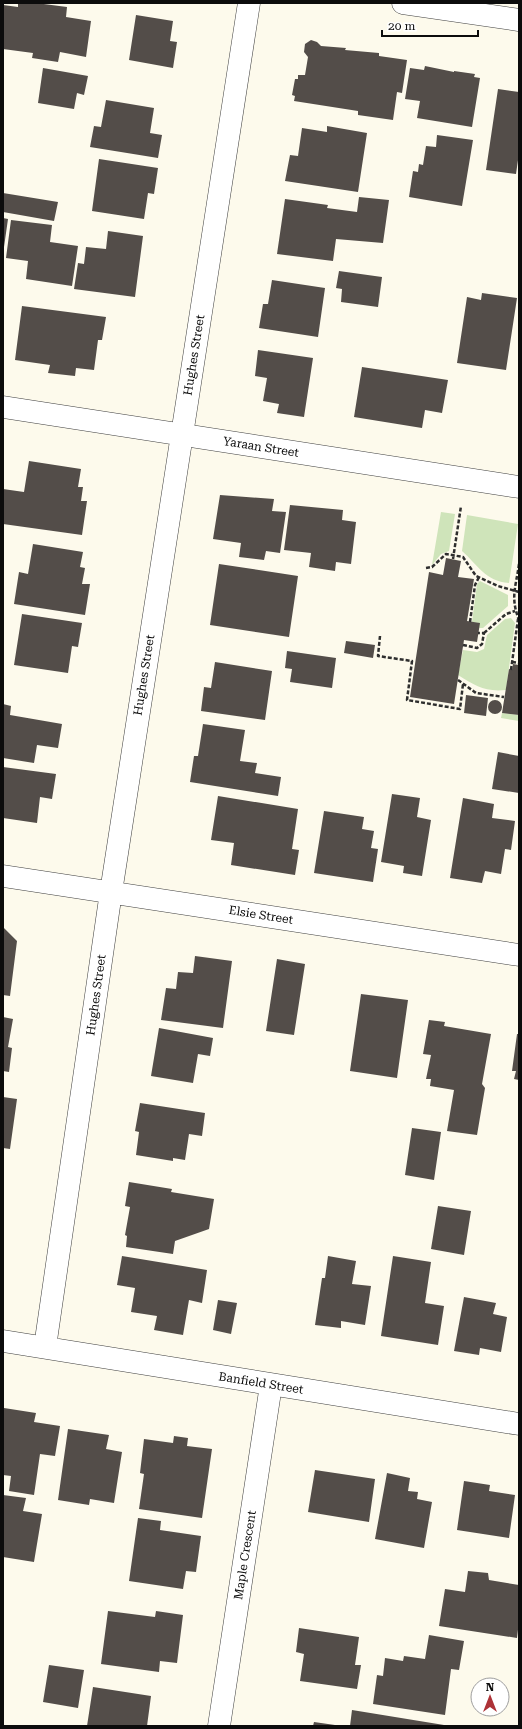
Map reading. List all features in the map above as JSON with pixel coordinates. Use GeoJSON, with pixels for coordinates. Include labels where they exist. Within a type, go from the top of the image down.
{"type":"FeatureCollection","features":[{"type":"Feature","properties":{"kind":"street","name":"Hughes Street"},"geometry":{"type":"LineString","coordinates":[[45,1348],[111,892],[249,3]]}},
{"type":"Feature","properties":{"kind":"street"},"geometry":{"type":"LineString","coordinates":[[403,3],[519,20]]}},
{"type":"Feature","properties":{"kind":"street","name":"Yaraan Street"},"geometry":{"type":"LineString","coordinates":[[3,407],[519,487]]}},
{"type":"Feature","properties":{"kind":"street","name":"Elsie Street"},"geometry":{"type":"LineString","coordinates":[[3,876],[519,954]]}},
{"type":"Feature","properties":{"kind":"street","name":"Banfield Street"},"geometry":{"type":"LineString","coordinates":[[3,1341],[519,1424]]}},
{"type":"Feature","properties":{"kind":"street","name":"Maple Crescent"},"geometry":{"type":"LineString","coordinates":[[219,1726],[271,1385]]}},
{"type":"Feature","properties":{"kind":"path"},"geometry":{"type":"LineString","coordinates":[[453,559],[464,479]]}},
{"type":"Feature","properties":{"kind":"path"},"geometry":{"type":"LineString","coordinates":[[426,568],[432,567],[446,554],[463,557],[476,576],[519,592]]}},
{"type":"Feature","properties":{"kind":"path"},"geometry":{"type":"LineString","coordinates":[[511,670],[519,619],[515,611],[514,591],[519,571],[519,564]]}},
{"type":"Feature","properties":{"kind":"path"},"geometry":{"type":"LineString","coordinates":[[470,622],[475,585],[479,577]]}},
{"type":"Feature","properties":{"kind":"path"},"geometry":{"type":"LineString","coordinates":[[463,646],[477,648],[482,644],[484,633],[506,614],[515,611]]}},
{"type":"Feature","properties":{"kind":"path"},"geometry":{"type":"LineString","coordinates":[[478,633],[484,633]]}},
{"type":"Feature","properties":{"kind":"path"},"geometry":{"type":"LineString","coordinates":[[380,636],[378,656],[412,661],[408,700],[460,710],[463,684]]}},
{"type":"Feature","properties":{"kind":"path"},"geometry":{"type":"LineString","coordinates":[[512,662],[519,663]]}},
{"type":"Feature","properties":{"kind":"path"},"geometry":{"type":"LineString","coordinates":[[458,680],[473,694],[504,697]]}},
{"type":"Feature","properties":{"kind":"green space"},"geometry":{"type":"Polygon","coordinates":[[[441,512],[455,514],[449,551],[441,554],[432,565],[441,512]]]}},
{"type":"Feature","properties":{"kind":"green space"},"geometry":{"type":"Polygon","coordinates":[[[467,515],[518,524],[509,583],[501,582],[482,572],[462,551],[467,515]]]}},
{"type":"Feature","properties":{"kind":"green space"},"geometry":{"type":"Polygon","coordinates":[[[480,581],[508,595],[508,606],[483,628],[479,628],[479,623],[472,622],[477,584],[480,581]]]}},
{"type":"Feature","properties":{"kind":"green space"},"geometry":{"type":"Polygon","coordinates":[[[511,618],[515,623],[506,690],[486,689],[458,675],[463,650],[477,652],[484,649],[487,635],[505,619],[511,618]]]}},
{"type":"Feature","properties":{"kind":"green space"},"geometry":{"type":"Polygon","coordinates":[[[502,713],[519,715],[519,721],[501,718],[502,713]]]}},
{"type":"Feature","properties":{"kind":"building"},"geometry":{"type":"Polygon","coordinates":[[[18,3],[36,3],[67,7],[66,17],[91,21],[86,57],[60,52],[58,62],[32,58],[33,53],[3,49],[3,5],[18,7],[18,3]]]}},
{"type":"Feature","properties":{"kind":"building"},"geometry":{"type":"Polygon","coordinates":[[[136,15],[173,21],[170,41],[177,42],[173,68],[129,60],[136,15]]]}},
{"type":"Feature","properties":{"kind":"building"},"geometry":{"type":"Polygon","coordinates":[[[311,40],[317,42],[321,46],[379,53],[379,56],[407,60],[402,93],[397,92],[393,120],[358,115],[358,111],[294,101],[295,96],[292,95],[295,79],[298,79],[298,75],[305,75],[308,57],[304,52],[305,44],[311,40]]]}},
{"type":"Feature","properties":{"kind":"building"},"geometry":{"type":"Polygon","coordinates":[[[425,66],[454,72],[475,74],[474,77],[480,78],[472,127],[417,118],[420,101],[405,99],[410,68],[424,70],[425,66]]]}},
{"type":"Feature","properties":{"kind":"building"},"geometry":{"type":"Polygon","coordinates":[[[43,68],[88,76],[84,95],[77,93],[74,109],[38,103],[43,68]]]}},
{"type":"Feature","properties":{"kind":"building"},"geometry":{"type":"Polygon","coordinates":[[[498,89],[519,92],[519,153],[516,174],[486,170],[498,89]]]}},
{"type":"Feature","properties":{"kind":"building"},"geometry":{"type":"Polygon","coordinates":[[[106,100],[154,108],[150,133],[162,135],[158,158],[90,147],[94,126],[101,127],[106,100]]]}},
{"type":"Feature","properties":{"kind":"building"},"geometry":{"type":"Polygon","coordinates":[[[327,126],[367,133],[358,192],[285,181],[290,155],[298,156],[302,128],[327,132],[327,126]]]}},
{"type":"Feature","properties":{"kind":"building"},"geometry":{"type":"Polygon","coordinates":[[[437,135],[473,140],[462,206],[409,197],[413,171],[418,172],[419,164],[423,165],[426,146],[436,147],[437,135]]]}},
{"type":"Feature","properties":{"kind":"building"},"geometry":{"type":"Polygon","coordinates":[[[99,159],[158,168],[154,194],[148,193],[144,219],[92,211],[99,159]]]}},
{"type":"Feature","properties":{"kind":"building"},"geometry":{"type":"Polygon","coordinates":[[[3,193],[58,202],[54,221],[3,212],[3,193]]]}},
{"type":"Feature","properties":{"kind":"building"},"geometry":{"type":"Polygon","coordinates":[[[359,197],[389,200],[383,243],[336,239],[333,261],[277,254],[285,199],[328,205],[327,208],[357,212],[359,197]]]}},
{"type":"Feature","properties":{"kind":"building"},"geometry":{"type":"Polygon","coordinates":[[[3,218],[8,219],[4,247],[3,247],[3,218]]]}},
{"type":"Feature","properties":{"kind":"building"},"geometry":{"type":"Polygon","coordinates":[[[11,220],[52,225],[50,242],[78,246],[72,286],[26,279],[28,261],[6,258],[11,220]]]}},
{"type":"Feature","properties":{"kind":"building"},"geometry":{"type":"Polygon","coordinates":[[[108,231],[143,236],[135,297],[74,289],[78,263],[84,264],[86,247],[106,249],[108,231]]]}},
{"type":"Feature","properties":{"kind":"building"},"geometry":{"type":"Polygon","coordinates":[[[339,271],[382,277],[378,307],[341,302],[342,289],[336,288],[339,271]]]}},
{"type":"Feature","properties":{"kind":"building"},"geometry":{"type":"Polygon","coordinates":[[[272,280],[325,288],[318,337],[259,328],[263,304],[268,304],[272,280]]]}},
{"type":"Feature","properties":{"kind":"building"},"geometry":{"type":"Polygon","coordinates":[[[482,293],[517,298],[506,370],[457,363],[467,297],[481,300],[482,293]]]}},
{"type":"Feature","properties":{"kind":"building"},"geometry":{"type":"Polygon","coordinates":[[[22,306],[106,317],[102,340],[98,340],[94,370],[76,368],[75,376],[48,373],[50,365],[15,360],[22,306]]]}},
{"type":"Feature","properties":{"kind":"building"},"geometry":{"type":"Polygon","coordinates":[[[258,350],[313,358],[304,417],[277,413],[279,404],[263,401],[267,378],[255,376],[258,350]]]}},
{"type":"Feature","properties":{"kind":"building"},"geometry":{"type":"Polygon","coordinates":[[[362,367],[448,380],[442,413],[425,410],[422,428],[354,417],[362,367]]]}},
{"type":"Feature","properties":{"kind":"building"},"geometry":{"type":"Polygon","coordinates":[[[29,461],[81,469],[78,487],[83,487],[81,501],[87,501],[82,535],[3,524],[3,489],[24,492],[29,461]]]}},
{"type":"Feature","properties":{"kind":"building"},"geometry":{"type":"Polygon","coordinates":[[[220,495],[274,499],[272,511],[286,512],[280,553],[266,551],[264,560],[239,557],[241,543],[213,539],[220,495]]]}},
{"type":"Feature","properties":{"kind":"building"},"geometry":{"type":"Polygon","coordinates":[[[290,505],[343,510],[342,520],[356,522],[351,564],[336,562],[335,571],[309,567],[311,553],[284,550],[290,505]]]}},
{"type":"Feature","properties":{"kind":"building"},"geometry":{"type":"Polygon","coordinates":[[[33,544],[83,552],[80,567],[85,568],[82,584],[90,584],[85,615],[14,604],[19,572],[28,574],[33,544]]]}},
{"type":"Feature","properties":{"kind":"building"},"geometry":{"type":"Polygon","coordinates":[[[446,558],[461,561],[458,577],[474,579],[467,621],[480,623],[477,642],[464,640],[454,704],[410,697],[429,572],[443,575],[446,558]]]}},
{"type":"Feature","properties":{"kind":"building"},"geometry":{"type":"Polygon","coordinates":[[[219,564],[298,576],[289,637],[210,625],[219,564]]]}},
{"type":"Feature","properties":{"kind":"building"},"geometry":{"type":"Polygon","coordinates":[[[22,614],[82,623],[78,647],[72,646],[68,673],[14,665],[22,614]]]}},
{"type":"Feature","properties":{"kind":"building"},"geometry":{"type":"Polygon","coordinates":[[[346,641],[375,645],[373,658],[344,653],[346,641]]]}},
{"type":"Feature","properties":{"kind":"building"},"geometry":{"type":"Polygon","coordinates":[[[287,651],[336,658],[332,688],[290,682],[292,669],[285,668],[287,651]]]}},
{"type":"Feature","properties":{"kind":"building"},"geometry":{"type":"Polygon","coordinates":[[[215,662],[272,671],[265,720],[201,711],[204,687],[211,688],[215,662]]]}},
{"type":"Feature","properties":{"kind":"building"},"geometry":{"type":"Polygon","coordinates":[[[513,664],[519,665],[519,715],[502,713],[509,669],[512,670],[513,664]]]}},
{"type":"Feature","properties":{"kind":"building"},"geometry":{"type":"Polygon","coordinates":[[[466,695],[488,698],[486,716],[464,713],[466,695]]]}},
{"type":"Feature","properties":{"kind":"building"},"geometry":{"type":"Polygon","coordinates":[[[495,700],[500,702],[502,707],[500,712],[495,714],[490,712],[488,707],[490,702],[495,700]]]}},
{"type":"Feature","properties":{"kind":"building"},"geometry":{"type":"Polygon","coordinates":[[[3,704],[11,706],[10,715],[62,724],[58,748],[37,745],[34,763],[3,758],[3,704]]]}},
{"type":"Feature","properties":{"kind":"building"},"geometry":{"type":"Polygon","coordinates":[[[203,724],[245,730],[240,761],[257,763],[255,773],[281,777],[278,796],[190,782],[194,756],[198,756],[203,724]]]}},
{"type":"Feature","properties":{"kind":"building"},"geometry":{"type":"Polygon","coordinates":[[[498,752],[519,756],[519,793],[492,789],[498,752]]]}},
{"type":"Feature","properties":{"kind":"building"},"geometry":{"type":"Polygon","coordinates":[[[3,767],[56,774],[52,799],[40,797],[37,823],[3,818],[3,767]]]}},
{"type":"Feature","properties":{"kind":"building"},"geometry":{"type":"Polygon","coordinates":[[[392,794],[420,798],[417,817],[431,820],[422,876],[403,873],[404,866],[381,862],[392,794]]]}},
{"type":"Feature","properties":{"kind":"building"},"geometry":{"type":"Polygon","coordinates":[[[218,796],[298,809],[292,849],[299,850],[295,875],[231,865],[234,843],[211,840],[218,796]]]}},
{"type":"Feature","properties":{"kind":"building"},"geometry":{"type":"Polygon","coordinates":[[[463,798],[494,804],[492,818],[515,821],[511,850],[505,849],[501,874],[485,871],[482,883],[450,878],[463,798]]]}},
{"type":"Feature","properties":{"kind":"building"},"geometry":{"type":"Polygon","coordinates":[[[324,811],[364,817],[362,829],[374,831],[371,848],[378,849],[373,882],[314,873],[324,811]]]}},
{"type":"Feature","properties":{"kind":"building"},"geometry":{"type":"Polygon","coordinates":[[[3,927],[17,941],[10,996],[3,995],[3,927]]]}},
{"type":"Feature","properties":{"kind":"building"},"geometry":{"type":"Polygon","coordinates":[[[195,956],[232,961],[223,1028],[161,1020],[166,988],[176,989],[178,972],[193,973],[195,956]]]}},
{"type":"Feature","properties":{"kind":"building"},"geometry":{"type":"Polygon","coordinates":[[[277,959],[305,964],[294,1035],[266,1031],[277,959]]]}},
{"type":"Feature","properties":{"kind":"building"},"geometry":{"type":"Polygon","coordinates":[[[361,994],[408,1000],[397,1078],[350,1071],[361,994]]]}},
{"type":"Feature","properties":{"kind":"building"},"geometry":{"type":"Polygon","coordinates":[[[3,1017],[13,1019],[8,1047],[12,1048],[9,1072],[3,1071],[3,1017]]]}},
{"type":"Feature","properties":{"kind":"building"},"geometry":{"type":"Polygon","coordinates":[[[429,1020],[445,1022],[444,1026],[491,1034],[482,1084],[485,1088],[477,1135],[447,1131],[454,1090],[430,1086],[431,1079],[426,1079],[431,1055],[423,1054],[429,1020]]]}},
{"type":"Feature","properties":{"kind":"building"},"geometry":{"type":"Polygon","coordinates":[[[159,1028],[213,1038],[210,1056],[198,1054],[193,1083],[151,1076],[159,1028]]]}},
{"type":"Feature","properties":{"kind":"building"},"geometry":{"type":"Polygon","coordinates":[[[517,1034],[519,1034],[519,1080],[514,1079],[516,1071],[512,1071],[517,1034]]]}},
{"type":"Feature","properties":{"kind":"building"},"geometry":{"type":"Polygon","coordinates":[[[3,1097],[17,1099],[10,1149],[3,1148],[3,1097]]]}},
{"type":"Feature","properties":{"kind":"building"},"geometry":{"type":"Polygon","coordinates":[[[140,1103],[205,1113],[202,1136],[189,1134],[185,1160],[173,1158],[173,1161],[136,1155],[139,1132],[135,1131],[140,1103]]]}},
{"type":"Feature","properties":{"kind":"building"},"geometry":{"type":"Polygon","coordinates":[[[412,1128],[441,1132],[434,1180],[405,1175],[412,1128]]]}},
{"type":"Feature","properties":{"kind":"building"},"geometry":{"type":"Polygon","coordinates":[[[129,1182],[172,1189],[171,1192],[214,1199],[209,1229],[175,1241],[173,1254],[126,1247],[127,1236],[125,1235],[130,1207],[125,1206],[129,1182]]]}},
{"type":"Feature","properties":{"kind":"building"},"geometry":{"type":"Polygon","coordinates":[[[438,1206],[471,1211],[464,1255],[431,1249],[438,1206]]]}},
{"type":"Feature","properties":{"kind":"building"},"geometry":{"type":"Polygon","coordinates":[[[122,1256],[207,1270],[202,1303],[189,1300],[183,1335],[154,1330],[157,1316],[131,1312],[135,1288],[117,1285],[122,1256]]]}},
{"type":"Feature","properties":{"kind":"building"},"geometry":{"type":"Polygon","coordinates":[[[328,1256],[356,1261],[352,1284],[371,1286],[365,1325],[341,1321],[341,1328],[315,1325],[322,1278],[325,1278],[328,1256]]]}},
{"type":"Feature","properties":{"kind":"building"},"geometry":{"type":"Polygon","coordinates":[[[393,1256],[431,1262],[425,1303],[444,1306],[438,1345],[381,1336],[393,1256]]]}},
{"type":"Feature","properties":{"kind":"building"},"geometry":{"type":"Polygon","coordinates":[[[464,1297],[496,1303],[493,1314],[507,1317],[501,1352],[480,1348],[479,1355],[454,1351],[464,1297]]]}},
{"type":"Feature","properties":{"kind":"building"},"geometry":{"type":"Polygon","coordinates":[[[218,1300],[237,1303],[231,1334],[213,1330],[218,1300]]]}},
{"type":"Feature","properties":{"kind":"building"},"geometry":{"type":"Polygon","coordinates":[[[4,1408],[36,1413],[34,1422],[60,1426],[55,1456],[40,1454],[34,1495],[9,1491],[11,1476],[3,1475],[4,1408]]]}},
{"type":"Feature","properties":{"kind":"building"},"geometry":{"type":"Polygon","coordinates":[[[68,1429],[109,1435],[106,1449],[122,1452],[114,1503],[90,1499],[89,1505],[58,1500],[68,1429]]]}},
{"type":"Feature","properties":{"kind":"building"},"geometry":{"type":"Polygon","coordinates":[[[174,1436],[188,1438],[187,1446],[212,1449],[202,1518],[139,1509],[144,1474],[140,1473],[144,1439],[173,1443],[174,1436]]]}},
{"type":"Feature","properties":{"kind":"building"},"geometry":{"type":"Polygon","coordinates":[[[315,1470],[375,1479],[369,1522],[308,1512],[315,1470]]]}},
{"type":"Feature","properties":{"kind":"building"},"geometry":{"type":"Polygon","coordinates":[[[387,1473],[410,1478],[408,1491],[418,1492],[417,1499],[432,1502],[424,1548],[375,1539],[387,1473]]]}},
{"type":"Feature","properties":{"kind":"building"},"geometry":{"type":"Polygon","coordinates":[[[464,1481],[490,1485],[489,1491],[515,1495],[509,1538],[457,1530],[464,1481]]]}},
{"type":"Feature","properties":{"kind":"building"},"geometry":{"type":"Polygon","coordinates":[[[3,1495],[26,1498],[23,1511],[42,1514],[34,1562],[3,1557],[3,1495]]]}},
{"type":"Feature","properties":{"kind":"building"},"geometry":{"type":"Polygon","coordinates":[[[138,1518],[161,1521],[160,1530],[201,1536],[196,1572],[186,1571],[183,1589],[129,1581],[138,1518]]]}},
{"type":"Feature","properties":{"kind":"building"},"geometry":{"type":"Polygon","coordinates":[[[468,1571],[488,1573],[489,1580],[519,1585],[519,1621],[517,1638],[439,1626],[445,1589],[465,1592],[468,1571]]]}},
{"type":"Feature","properties":{"kind":"building"},"geometry":{"type":"Polygon","coordinates":[[[108,1611],[155,1617],[156,1611],[183,1615],[177,1663],[160,1661],[159,1672],[101,1664],[108,1611]]]}},
{"type":"Feature","properties":{"kind":"building"},"geometry":{"type":"Polygon","coordinates":[[[299,1628],[359,1637],[355,1665],[361,1665],[357,1689],[300,1681],[304,1654],[296,1652],[299,1628]]]}},
{"type":"Feature","properties":{"kind":"building"},"geometry":{"type":"Polygon","coordinates":[[[429,1635],[464,1641],[459,1670],[451,1669],[445,1715],[373,1704],[377,1675],[383,1676],[385,1658],[403,1661],[404,1656],[425,1659],[429,1635]]]}},
{"type":"Feature","properties":{"kind":"building"},"geometry":{"type":"Polygon","coordinates":[[[49,1665],[84,1670],[78,1708],[43,1702],[49,1665]]]}},
{"type":"Feature","properties":{"kind":"building"},"geometry":{"type":"Polygon","coordinates":[[[93,1687],[151,1696],[147,1726],[87,1726],[93,1687]]]}},
{"type":"Feature","properties":{"kind":"building"},"geometry":{"type":"Polygon","coordinates":[[[352,1710],[444,1725],[444,1726],[350,1726],[352,1710]]]}},
{"type":"Feature","properties":{"kind":"building"},"geometry":{"type":"Polygon","coordinates":[[[314,1722],[335,1725],[335,1726],[313,1726],[314,1722]]]}}]}
